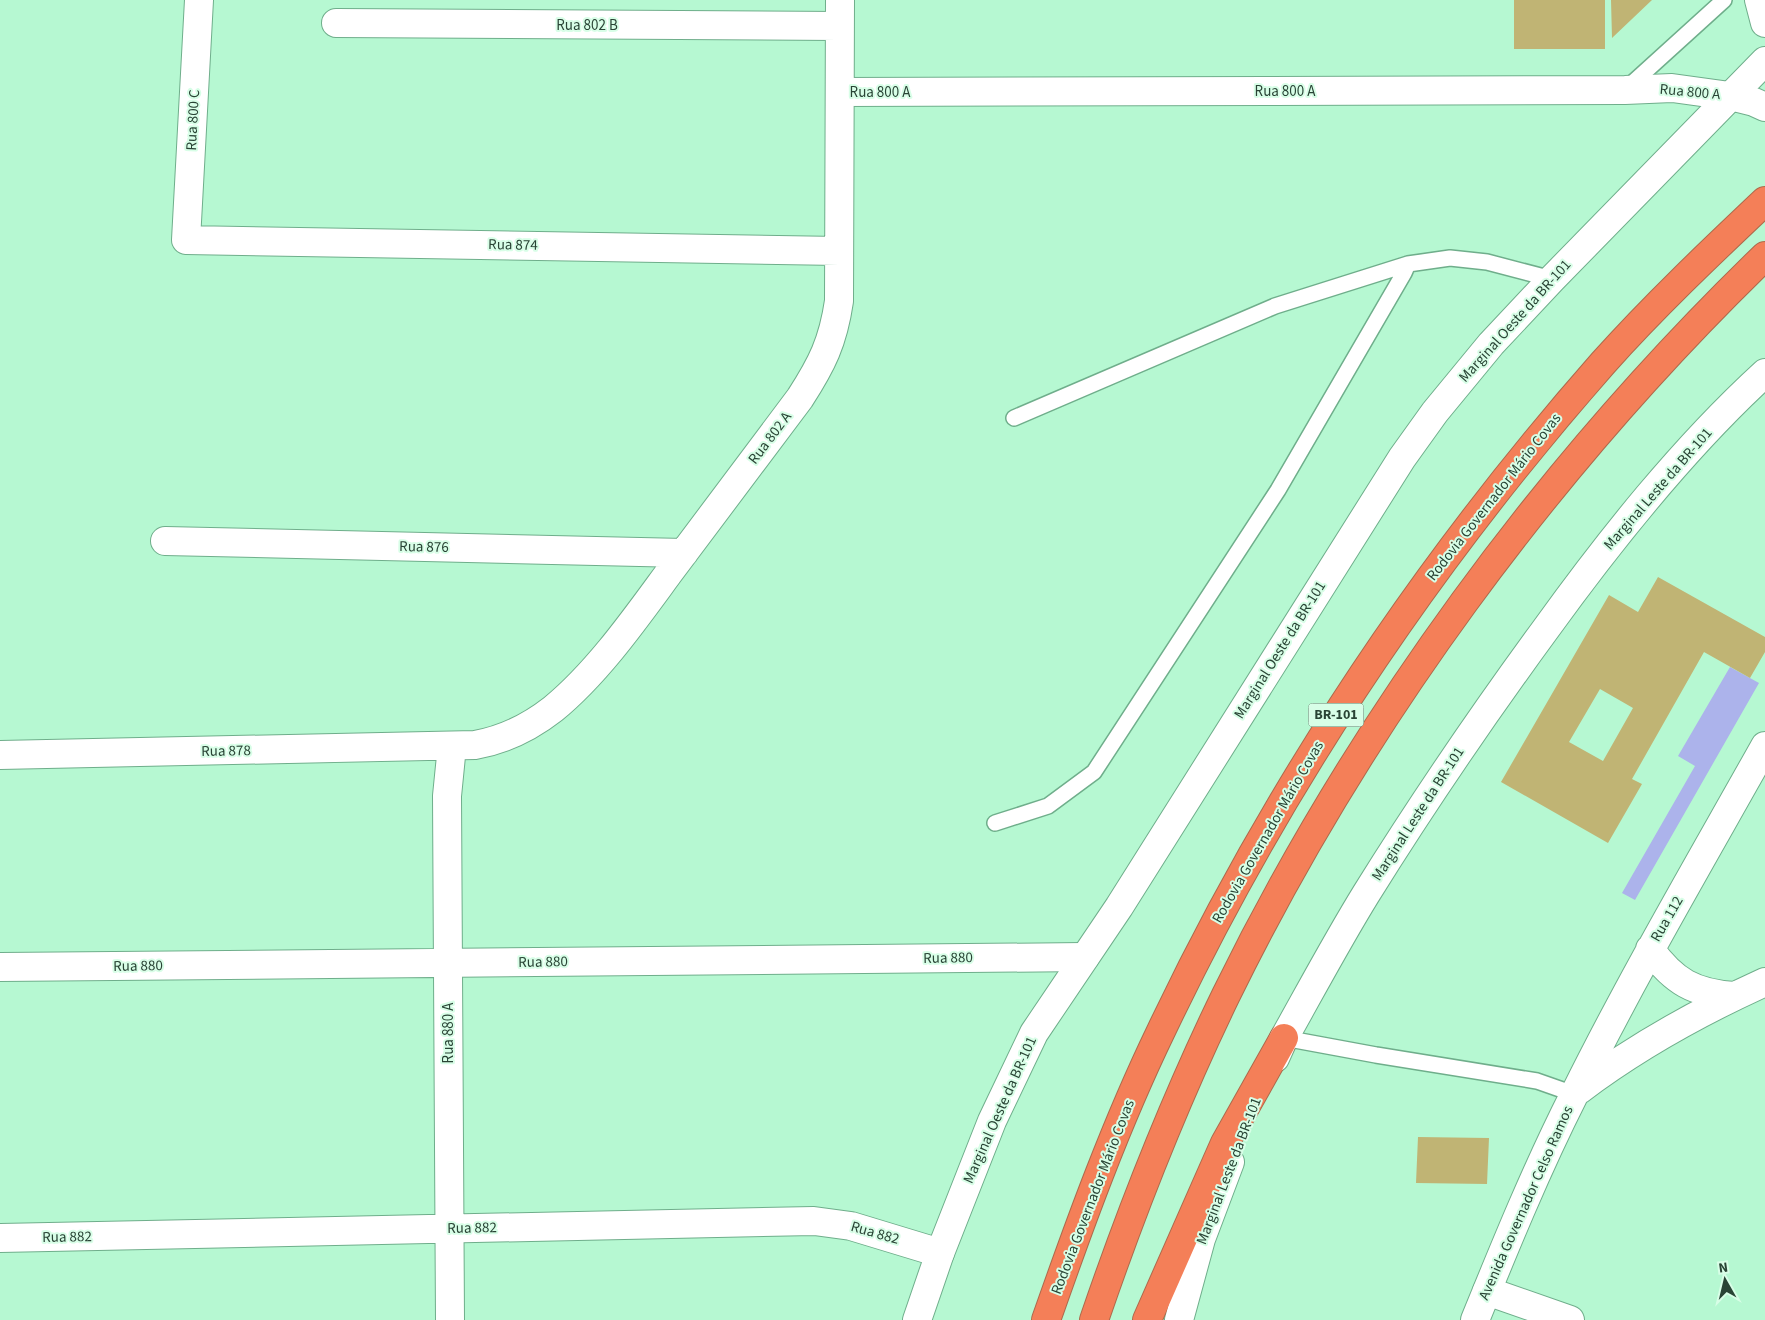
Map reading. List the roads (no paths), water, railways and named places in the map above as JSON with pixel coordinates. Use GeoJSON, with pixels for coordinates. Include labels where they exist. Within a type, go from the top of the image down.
{"type":"FeatureCollection","features":[{"type":"Feature","properties":{"kind":"highway","name":"Rodovia Governador Mário Covas"},"geometry":{"type":"LineString","coordinates":[[1046,1320],[1071,1248],[1111,1146],[1160,1032],[1263,834],[1318,743],[1373,658],[1431,576],[1551,424],[1605,360],[1684,278],[1765,201]]}},
{"type":"Feature","properties":{"kind":"highway","name":"BR-101"},"geometry":{"type":"LineString","coordinates":[[1094,1320],[1147,1174],[1226,995],[1326,811],[1382,723],[1448,626],[1554,486],[1615,412],[1668,354],[1765,256]]}},
{"type":"Feature","properties":{"kind":"highway"},"geometry":{"type":"LineString","coordinates":[[1147,1320],[1225,1143],[1284,1038]]}},
{"type":"Feature","properties":{"kind":"street","name":"Rua 800 C"},"geometry":{"type":"LineString","coordinates":[[186,240],[199,0]]}},
{"type":"Feature","properties":{"kind":"street"},"geometry":{"type":"LineString","coordinates":[[1759,0],[1765,23]]}},
{"type":"Feature","properties":{"kind":"street","name":"Rua 802 B"},"geometry":{"type":"LineString","coordinates":[[336,23],[840,13]]}},
{"type":"Feature","properties":{"kind":"street","name":"Rua 802 A"},"geometry":{"type":"LineString","coordinates":[[452,746],[490,743],[509,736],[551,710],[571,693],[623,634],[800,398],[825,356],[832,338],[839,301],[840,13]]}},
{"type":"Feature","properties":{"kind":"street","name":"Marginal Oeste da BR-101"},"geometry":{"type":"LineString","coordinates":[[917,1320],[940,1253],[992,1121],[1010,1079],[1034,1033],[1124,899],[1402,458],[1435,412],[1490,344],[1765,61]]}},
{"type":"Feature","properties":{"kind":"street","name":"Rua 800 A"},"geometry":{"type":"LineString","coordinates":[[840,92],[1626,90],[1672,88],[1730,96],[1765,107]]}},
{"type":"Feature","properties":{"kind":"street","name":"Rua 874"},"geometry":{"type":"LineString","coordinates":[[186,240],[840,251]]}},
{"type":"Feature","properties":{"kind":"street","name":"Marginal Leste da BR-101"},"geometry":{"type":"LineString","coordinates":[[1179,1320],[1201,1239],[1221,1183],[1284,1038],[1366,895],[1440,779],[1572,592],[1630,518],[1701,437],[1765,373]]}},
{"type":"Feature","properties":{"kind":"street","name":"Rua 876"},"geometry":{"type":"LineString","coordinates":[[164,541],[684,553]]}},
{"type":"Feature","properties":{"kind":"street","name":"Rua 878"},"geometry":{"type":"LineString","coordinates":[[0,755],[452,746]]}},
{"type":"Feature","properties":{"kind":"street","name":"Rua 880 A"},"geometry":{"type":"LineString","coordinates":[[450,1320],[447,796],[452,746]]}},
{"type":"Feature","properties":{"kind":"street","name":"Rua 112"},"geometry":{"type":"LineString","coordinates":[[1574,1094],[1650,949],[1765,746]]}},
{"type":"Feature","properties":{"kind":"street"},"geometry":{"type":"LineString","coordinates":[[1650,949],[1662,966],[1677,980],[1694,989],[1734,996]]}},
{"type":"Feature","properties":{"kind":"street","name":"Rua 880"},"geometry":{"type":"LineString","coordinates":[[0,967],[1085,957]]}},
{"type":"Feature","properties":{"kind":"street","name":"Avenida Governador Celso Ramos"},"geometry":{"type":"LineString","coordinates":[[1474,1320],[1536,1174],[1574,1094],[1640,1047],[1686,1020],[1765,982]]}},
{"type":"Feature","properties":{"kind":"street","name":"Rua 882"},"geometry":{"type":"LineString","coordinates":[[0,1238],[814,1221],[851,1226],[940,1253]]}},
{"type":"Feature","properties":{"kind":"street"},"geometry":{"type":"LineString","coordinates":[[1487,1291],[1570,1320]]}},
{"type":"Feature","properties":{"kind":"lane"},"geometry":{"type":"LineString","coordinates":[[1626,90],[1724,0]]}},
{"type":"Feature","properties":{"kind":"lane"},"geometry":{"type":"LineString","coordinates":[[1014,418],[1275,306],[1408,264],[1450,258],[1488,262],[1552,279]]}},
{"type":"Feature","properties":{"kind":"lane"},"geometry":{"type":"LineString","coordinates":[[995,823],[1048,806],[1094,772],[1278,490],[1404,274],[1408,264]]}},
{"type":"Feature","properties":{"kind":"lane"},"geometry":{"type":"LineString","coordinates":[[1284,1038],[1537,1081],[1574,1094]]}}]}
